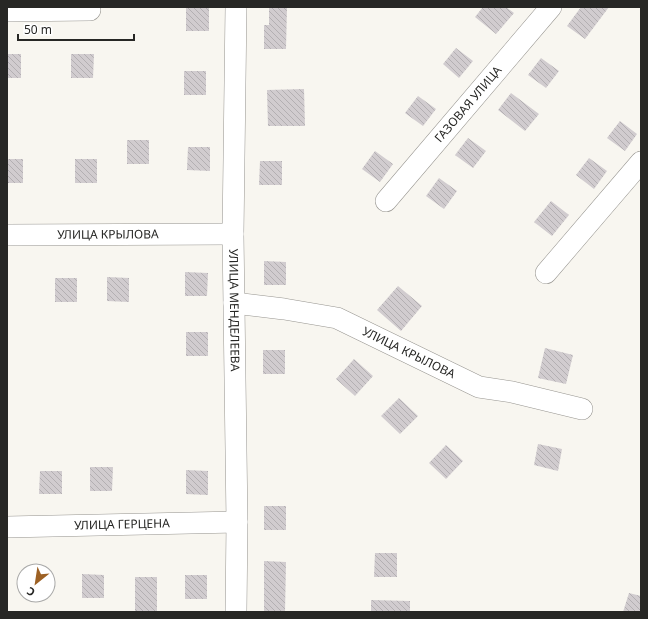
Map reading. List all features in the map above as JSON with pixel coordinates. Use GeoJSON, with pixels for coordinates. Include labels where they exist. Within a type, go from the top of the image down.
{"type":"FeatureCollection","features":[{"type":"Feature","properties":{"kind":"street","name":"УЛИЦА МЕНДЕЛЕЕВА"},"geometry":{"type":"LineString","coordinates":[[236,7],[233,234],[237,522],[236,612]]}},
{"type":"Feature","properties":{"kind":"street","name":"ГАЗОВАЯ УЛИЦА"},"geometry":{"type":"LineString","coordinates":[[386,201],[551,7]]}},
{"type":"Feature","properties":{"kind":"street"},"geometry":{"type":"LineString","coordinates":[[7,11],[90,10]]}},
{"type":"Feature","properties":{"kind":"street"},"geometry":{"type":"LineString","coordinates":[[546,274],[641,162]]}},
{"type":"Feature","properties":{"kind":"street","name":"УЛИЦА КРЫЛОВА"},"geometry":{"type":"LineString","coordinates":[[7,235],[233,234]]}},
{"type":"Feature","properties":{"kind":"street","name":"УЛИЦА КРЫЛОВА"},"geometry":{"type":"LineString","coordinates":[[234,303],[284,309],[337,318],[479,387],[512,392],[582,409]]}},
{"type":"Feature","properties":{"kind":"street","name":"УЛИЦА ГЕРЦЕНА"},"geometry":{"type":"LineString","coordinates":[[7,527],[237,522]]}},
{"type":"Feature","properties":{"kind":"building"},"geometry":{"type":"Polygon","coordinates":[[[186,7],[209,8],[209,31],[186,31],[186,7]]]}},
{"type":"Feature","properties":{"kind":"building"},"geometry":{"type":"Polygon","coordinates":[[[269,7],[287,7],[286,49],[264,49],[264,25],[269,25],[269,7]]]}},
{"type":"Feature","properties":{"kind":"building"},"geometry":{"type":"Polygon","coordinates":[[[483,7],[506,7],[514,13],[496,34],[475,17],[483,7]]]}},
{"type":"Feature","properties":{"kind":"building"},"geometry":{"type":"Polygon","coordinates":[[[581,7],[609,7],[585,39],[567,26],[581,7]]]}},
{"type":"Feature","properties":{"kind":"building"},"geometry":{"type":"Polygon","coordinates":[[[456,48],[473,61],[459,78],[443,64],[456,48]]]}},
{"type":"Feature","properties":{"kind":"building"},"geometry":{"type":"Polygon","coordinates":[[[7,54],[21,54],[21,78],[7,78],[7,54]]]}},
{"type":"Feature","properties":{"kind":"building"},"geometry":{"type":"Polygon","coordinates":[[[71,54],[94,54],[93,78],[71,78],[71,54]]]}},
{"type":"Feature","properties":{"kind":"building"},"geometry":{"type":"Polygon","coordinates":[[[541,58],[559,71],[546,88],[528,75],[541,58]]]}},
{"type":"Feature","properties":{"kind":"building"},"geometry":{"type":"Polygon","coordinates":[[[184,71],[206,71],[206,95],[184,95],[184,71]]]}},
{"type":"Feature","properties":{"kind":"building"},"geometry":{"type":"Polygon","coordinates":[[[304,89],[305,126],[268,126],[267,90],[304,89]]]}},
{"type":"Feature","properties":{"kind":"building"},"geometry":{"type":"Polygon","coordinates":[[[511,93],[539,114],[525,131],[498,110],[511,93]]]}},
{"type":"Feature","properties":{"kind":"building"},"geometry":{"type":"Polygon","coordinates":[[[418,96],[436,109],[423,126],[405,113],[418,96]]]}},
{"type":"Feature","properties":{"kind":"building"},"geometry":{"type":"Polygon","coordinates":[[[620,121],[637,134],[625,151],[607,138],[620,121]]]}},
{"type":"Feature","properties":{"kind":"building"},"geometry":{"type":"Polygon","coordinates":[[[468,138],[486,151],[473,168],[455,155],[468,138]]]}},
{"type":"Feature","properties":{"kind":"building"},"geometry":{"type":"Polygon","coordinates":[[[127,140],[149,140],[149,164],[127,164],[127,140]]]}},
{"type":"Feature","properties":{"kind":"building"},"geometry":{"type":"Polygon","coordinates":[[[188,147],[210,147],[210,171],[187,170],[188,147]]]}},
{"type":"Feature","properties":{"kind":"building"},"geometry":{"type":"Polygon","coordinates":[[[375,151],[393,164],[380,182],[362,169],[375,151]]]}},
{"type":"Feature","properties":{"kind":"building"},"geometry":{"type":"Polygon","coordinates":[[[589,158],[607,171],[594,189],[576,175],[589,158]]]}},
{"type":"Feature","properties":{"kind":"building"},"geometry":{"type":"Polygon","coordinates":[[[7,159],[23,159],[23,183],[7,183],[7,159]]]}},
{"type":"Feature","properties":{"kind":"building"},"geometry":{"type":"Polygon","coordinates":[[[75,159],[97,159],[97,183],[75,183],[75,159]]]}},
{"type":"Feature","properties":{"kind":"building"},"geometry":{"type":"Polygon","coordinates":[[[260,161],[282,161],[282,185],[259,185],[260,161]]]}},
{"type":"Feature","properties":{"kind":"building"},"geometry":{"type":"Polygon","coordinates":[[[439,178],[457,191],[444,209],[426,196],[439,178]]]}},
{"type":"Feature","properties":{"kind":"building"},"geometry":{"type":"Polygon","coordinates":[[[551,201],[569,215],[552,236],[534,222],[551,201]]]}},
{"type":"Feature","properties":{"kind":"building"},"geometry":{"type":"Polygon","coordinates":[[[264,261],[286,262],[286,285],[264,285],[264,261]]]}},
{"type":"Feature","properties":{"kind":"building"},"geometry":{"type":"Polygon","coordinates":[[[185,272],[208,273],[207,296],[185,296],[185,272]]]}},
{"type":"Feature","properties":{"kind":"building"},"geometry":{"type":"Polygon","coordinates":[[[107,277],[129,278],[129,302],[107,301],[107,277]]]}},
{"type":"Feature","properties":{"kind":"building"},"geometry":{"type":"Polygon","coordinates":[[[55,278],[77,278],[77,302],[55,302],[55,278]]]}},
{"type":"Feature","properties":{"kind":"building"},"geometry":{"type":"Polygon","coordinates":[[[398,286],[422,306],[401,331],[377,310],[398,286]]]}},
{"type":"Feature","properties":{"kind":"building"},"geometry":{"type":"Polygon","coordinates":[[[186,332],[208,332],[208,356],[186,356],[186,332]]]}},
{"type":"Feature","properties":{"kind":"building"},"geometry":{"type":"Polygon","coordinates":[[[545,348],[573,355],[566,384],[538,378],[545,348]]]}},
{"type":"Feature","properties":{"kind":"building"},"geometry":{"type":"Polygon","coordinates":[[[263,350],[285,350],[285,374],[263,374],[263,350]]]}},
{"type":"Feature","properties":{"kind":"building"},"geometry":{"type":"Polygon","coordinates":[[[354,359],[373,376],[355,396],[336,379],[354,359]]]}},
{"type":"Feature","properties":{"kind":"building"},"geometry":{"type":"Polygon","coordinates":[[[399,398],[418,416],[400,434],[381,416],[399,398]]]}},
{"type":"Feature","properties":{"kind":"building"},"geometry":{"type":"Polygon","coordinates":[[[538,444],[562,449],[558,471],[534,465],[538,444]]]}},
{"type":"Feature","properties":{"kind":"building"},"geometry":{"type":"Polygon","coordinates":[[[446,445],[463,461],[446,479],[429,463],[446,445]]]}},
{"type":"Feature","properties":{"kind":"building"},"geometry":{"type":"Polygon","coordinates":[[[90,467],[113,467],[112,491],[90,491],[90,467]]]}},
{"type":"Feature","properties":{"kind":"building"},"geometry":{"type":"Polygon","coordinates":[[[186,470],[208,471],[208,495],[186,494],[186,470]]]}},
{"type":"Feature","properties":{"kind":"building"},"geometry":{"type":"Polygon","coordinates":[[[40,471],[62,471],[62,494],[39,494],[40,471]]]}},
{"type":"Feature","properties":{"kind":"building"},"geometry":{"type":"Polygon","coordinates":[[[264,506],[286,506],[286,530],[264,530],[264,506]]]}},
{"type":"Feature","properties":{"kind":"building"},"geometry":{"type":"Polygon","coordinates":[[[375,553],[397,553],[397,577],[374,577],[375,553]]]}},
{"type":"Feature","properties":{"kind":"building"},"geometry":{"type":"Polygon","coordinates":[[[264,561],[286,562],[285,612],[264,612],[264,561]]]}},
{"type":"Feature","properties":{"kind":"building"},"geometry":{"type":"Polygon","coordinates":[[[82,574],[104,575],[104,598],[82,598],[82,574]]]}},
{"type":"Feature","properties":{"kind":"building"},"geometry":{"type":"Polygon","coordinates":[[[185,575],[207,575],[207,599],[185,599],[185,575]]]}},
{"type":"Feature","properties":{"kind":"building"},"geometry":{"type":"Polygon","coordinates":[[[135,577],[157,577],[157,612],[135,612],[135,577]]]}},
{"type":"Feature","properties":{"kind":"building"},"geometry":{"type":"Polygon","coordinates":[[[629,593],[641,596],[641,612],[623,612],[629,593]]]}},
{"type":"Feature","properties":{"kind":"building"},"geometry":{"type":"Polygon","coordinates":[[[371,600],[410,601],[410,612],[371,612],[371,600]]]}}]}
